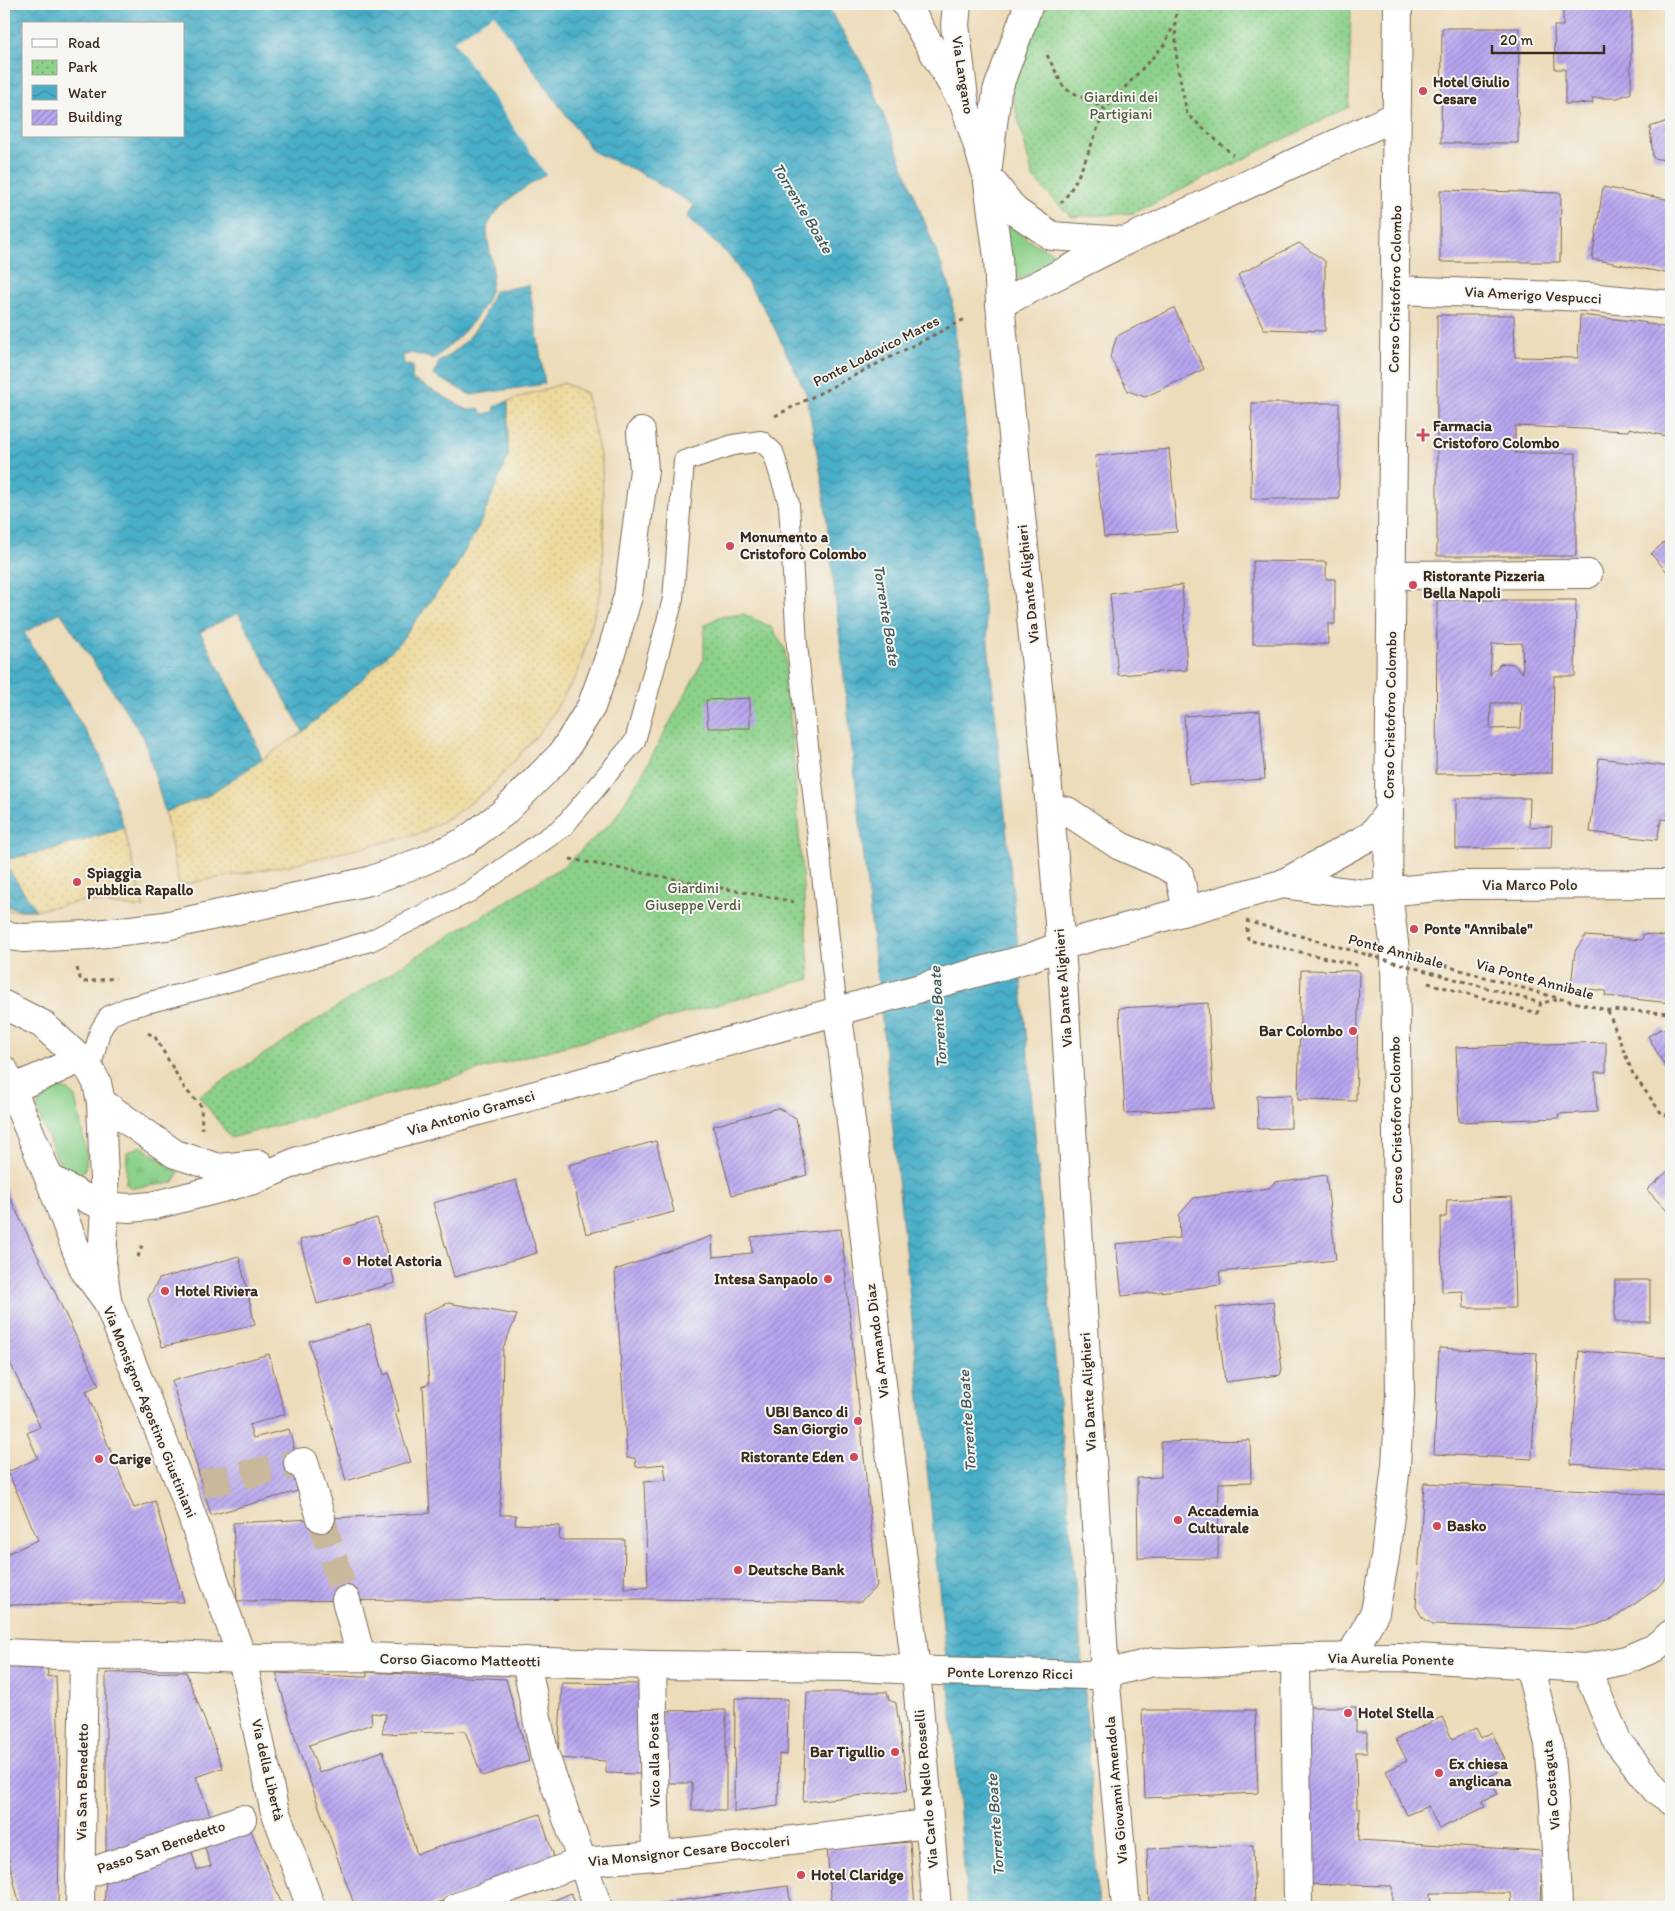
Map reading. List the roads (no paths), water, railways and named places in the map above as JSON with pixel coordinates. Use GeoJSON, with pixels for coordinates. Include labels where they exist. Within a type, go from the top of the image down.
{"type":"FeatureCollection","features":[{"type":"Feature","properties":{"kind":"street"},"geometry":{"type":"LineString","coordinates":[[906,4],[967,111]]}},
{"type":"Feature","properties":{"kind":"street","name":"Via Langano"},"geometry":{"type":"LineString","coordinates":[[957,4],[955,25],[967,111],[988,175],[998,258],[1000,304]]}},
{"type":"Feature","properties":{"kind":"street","name":"Via Langano"},"geometry":{"type":"LineString","coordinates":[[988,175],[997,91],[1029,4]]}},
{"type":"Feature","properties":{"kind":"street","name":"Corso Cristoforo Colombo"},"geometry":{"type":"LineString","coordinates":[[1350,1657],[1375,1612],[1385,1557],[1396,1466],[1400,1396],[1394,962],[1388,893],[1398,4]]}},
{"type":"Feature","properties":{"kind":"street"},"geometry":{"type":"LineString","coordinates":[[1000,304],[1125,241],[1396,116]]}},
{"type":"Feature","properties":{"kind":"street"},"geometry":{"type":"LineString","coordinates":[[988,175],[1015,211],[1052,236],[1125,241]]}},
{"type":"Feature","properties":{"kind":"street","name":"Via Amerigo Vespucci"},"geometry":{"type":"LineString","coordinates":[[1395,290],[1588,297],[1671,305]]}},
{"type":"Feature","properties":{"kind":"street","name":"Via Dante Alighieri"},"geometry":{"type":"LineString","coordinates":[[1000,304],[1050,808],[1060,946],[1096,1674]]}},
{"type":"Feature","properties":{"kind":"street"},"geometry":{"type":"LineString","coordinates":[[13,937],[88,935],[165,926],[369,882],[423,861],[464,842],[502,813],[562,754],[591,707],[612,650],[628,596],[644,470],[641,432]]}},
{"type":"Feature","properties":{"kind":"street"},"geometry":{"type":"LineString","coordinates":[[1392,575],[1588,574]]}},
{"type":"Feature","properties":{"kind":"street"},"geometry":{"type":"LineString","coordinates":[[1050,808],[1067,811],[1120,846],[1164,864],[1179,874],[1187,910]]}},
{"type":"Feature","properties":{"kind":"street"},"geometry":{"type":"LineString","coordinates":[[1282,884],[1372,835],[1388,813]]}},
{"type":"Feature","properties":{"kind":"street","name":"Via Antonio Gramsci"},"geometry":{"type":"LineString","coordinates":[[49,1178],[73,1192],[105,1206],[129,1208],[150,1206],[254,1180],[298,1161],[1029,958],[1060,946],[1282,884]]}},
{"type":"Feature","properties":{"kind":"street","name":"Via Marco Polo"},"geometry":{"type":"LineString","coordinates":[[1282,884],[1364,894],[1458,885],[1671,884]]}},
{"type":"Feature","properties":{"kind":"street"},"geometry":{"type":"LineString","coordinates":[[4,1005],[42,1024],[85,1064],[96,1084],[101,1102],[105,1206],[102,1262],[107,1300]]}},
{"type":"Feature","properties":{"kind":"street","name":"Via Armando Diaz"},"geometry":{"type":"LineString","coordinates":[[837,1012],[927,1671]]}},
{"type":"Feature","properties":{"kind":"street"},"geometry":{"type":"LineString","coordinates":[[8,1088],[33,1082],[47,1073],[85,1064]]}},
{"type":"Feature","properties":{"kind":"street","name":"Via Monsignor Agostino Giustiniani"},"geometry":{"type":"LineString","coordinates":[[8,1088],[49,1178],[84,1270],[107,1300],[192,1486],[242,1658]]}},
{"type":"Feature","properties":{"kind":"street"},"geometry":{"type":"LineString","coordinates":[[101,1102],[175,1154],[196,1162],[219,1168],[298,1161]]}},
{"type":"Feature","properties":{"kind":"street"},"geometry":{"type":"LineString","coordinates":[[298,1463],[304,1462],[321,1518]]}},
{"type":"Feature","properties":{"kind":"street"},"geometry":{"type":"LineString","coordinates":[[346,1600],[361,1657]]}},
{"type":"Feature","properties":{"kind":"street","name":"Via Aurelia Ponente"},"geometry":{"type":"LineString","coordinates":[[1096,1674],[1153,1662],[1182,1663],[1350,1657],[1398,1657],[1586,1668],[1626,1660],[1654,1648],[1671,1634]]}},
{"type":"Feature","properties":{"kind":"street","name":"Corso Giacomo Matteotti"},"geometry":{"type":"LineString","coordinates":[[4,1653],[242,1658],[361,1657],[652,1665],[856,1667],[927,1671]]}},
{"type":"Feature","properties":{"kind":"street","name":"Via San Benedetto"},"geometry":{"type":"LineString","coordinates":[[80,1907],[84,1656]]}},
{"type":"Feature","properties":{"kind":"street","name":"Via della Libertà"},"geometry":{"type":"LineString","coordinates":[[242,1658],[274,1808],[310,1907]]}},
{"type":"Feature","properties":{"kind":"street"},"geometry":{"type":"LineString","coordinates":[[1295,1658],[1298,1907]]}},
{"type":"Feature","properties":{"kind":"street"},"geometry":{"type":"LineString","coordinates":[[526,1661],[544,1753],[598,1907]]}},
{"type":"Feature","properties":{"kind":"street","name":"Vico alla Posta"},"geometry":{"type":"LineString","coordinates":[[652,1665],[656,1856]]}},
{"type":"Feature","properties":{"kind":"street","name":"Via Costaguta"},"geometry":{"type":"LineString","coordinates":[[1529,1665],[1548,1744],[1554,1804],[1558,1907]]}},
{"type":"Feature","properties":{"kind":"street"},"geometry":{"type":"LineString","coordinates":[[1586,1668],[1617,1741],[1656,1790],[1671,1800]]}},
{"type":"Feature","properties":{"kind":"street","name":"Ponte Lorenzo Ricci"},"geometry":{"type":"LineString","coordinates":[[927,1671],[1096,1674]]}},
{"type":"Feature","properties":{"kind":"street","name":"Via Carlo e Nello Rosselli"},"geometry":{"type":"LineString","coordinates":[[927,1671],[928,1824],[937,1907]]}},
{"type":"Feature","properties":{"kind":"street","name":"Via Giovanni Amendola"},"geometry":{"type":"LineString","coordinates":[[1096,1674],[1126,1907]]}},
{"type":"Feature","properties":{"kind":"street","name":"Passo San Benedetto"},"geometry":{"type":"LineString","coordinates":[[80,1876],[242,1819]]}},
{"type":"Feature","properties":{"kind":"street","name":"Via Monsignor Cesare Boccoleri"},"geometry":{"type":"LineString","coordinates":[[456,1907],[581,1862],[656,1856],[928,1824]]}},
{"type":"Feature","properties":{"kind":"lane"},"geometry":{"type":"LineString","coordinates":[[85,1064],[109,1016],[127,1008],[224,983],[370,941],[469,892],[563,827],[635,741],[673,599],[684,461],[733,444],[761,440],[773,452],[789,504],[797,645],[824,908],[837,1012]]}},
{"type":"Feature","properties":{"kind":"water","name":"Torrente Boate"},"geometry":{"type":"Polygon","coordinates":[[[4,4],[826,4],[866,70],[951,290],[1023,998],[1085,1695],[1099,1907],[967,1907],[954,1737],[883,1031],[823,486],[806,393],[767,313],[731,257],[687,217],[694,205],[633,169],[593,152],[496,18],[457,41],[547,173],[506,202],[493,216],[488,225],[488,243],[492,263],[490,292],[484,305],[467,329],[434,359],[411,353],[403,356],[404,364],[413,366],[412,379],[468,410],[479,408],[483,414],[494,412],[495,406],[508,401],[508,457],[479,526],[454,570],[399,643],[303,732],[238,613],[200,632],[252,732],[262,760],[205,797],[165,812],[144,738],[60,612],[24,633],[100,754],[124,828],[54,849],[4,860],[4,4]]]}},
{"type":"Feature","properties":{"kind":"water"},"geometry":{"type":"Polygon","coordinates":[[[529,285],[545,384],[471,395],[433,375],[439,362],[467,340],[482,320],[494,291],[529,285]]]}},
{"type":"Feature","properties":{"kind":"water"},"geometry":{"type":"Polygon","coordinates":[[[4,863],[36,910],[17,909],[4,905],[4,863]]]}},
{"type":"Feature","properties":{"kind":"tunnel"},"geometry":{"type":"LineString","coordinates":[[202,1484],[298,1463]]}},
{"type":"Feature","properties":{"kind":"tunnel"},"geometry":{"type":"LineString","coordinates":[[321,1518],[346,1600]]}},
{"type":"Feature","properties":{"kind":"place","name":"Hotel Giulio Cesare"},"geometry":{"type":"Point","coordinates":[1423,91]}},
{"type":"Feature","properties":{"kind":"place","name":"Farmacia Cristoforo Colombo"},"geometry":{"type":"Point","coordinates":[1423,435]}},
{"type":"Feature","properties":{"kind":"place","name":"Monumento a Cristoforo Colombo"},"geometry":{"type":"Point","coordinates":[730,546]}},
{"type":"Feature","properties":{"kind":"place","name":"Ristorante Pizzeria Bella Napoli"},"geometry":{"type":"Point","coordinates":[1413,585]}},
{"type":"Feature","properties":{"kind":"place","name":"Spiaggia pubblica Rapallo"},"geometry":{"type":"Point","coordinates":[77,882]}},
{"type":"Feature","properties":{"kind":"place","name":"Ponte \"Annibale\""},"geometry":{"type":"Point","coordinates":[1414,929]}},
{"type":"Feature","properties":{"kind":"place","name":"Bar Colombo"},"geometry":{"type":"Point","coordinates":[1353,1031]}},
{"type":"Feature","properties":{"kind":"place","name":"Hotel Astoria"},"geometry":{"type":"Point","coordinates":[347,1261]}},
{"type":"Feature","properties":{"kind":"place","name":"Intesa Sanpaolo"},"geometry":{"type":"Point","coordinates":[828,1279]}},
{"type":"Feature","properties":{"kind":"place","name":"Hotel Riviera"},"geometry":{"type":"Point","coordinates":[165,1291]}},
{"type":"Feature","properties":{"kind":"place","name":"UBI Banco di San Giorgio"},"geometry":{"type":"Point","coordinates":[858,1421]}},
{"type":"Feature","properties":{"kind":"place","name":"Ristorante Eden"},"geometry":{"type":"Point","coordinates":[854,1457]}},
{"type":"Feature","properties":{"kind":"place","name":"Carige"},"geometry":{"type":"Point","coordinates":[99,1459]}},
{"type":"Feature","properties":{"kind":"place","name":"Accademia Culturale"},"geometry":{"type":"Point","coordinates":[1178,1520]}},
{"type":"Feature","properties":{"kind":"place","name":"Basko"},"geometry":{"type":"Point","coordinates":[1437,1526]}},
{"type":"Feature","properties":{"kind":"place","name":"Deutsche Bank"},"geometry":{"type":"Point","coordinates":[738,1570]}},
{"type":"Feature","properties":{"kind":"place","name":"Hotel Stella"},"geometry":{"type":"Point","coordinates":[1348,1713]}},
{"type":"Feature","properties":{"kind":"place","name":"Bar Tigullio"},"geometry":{"type":"Point","coordinates":[895,1752]}},
{"type":"Feature","properties":{"kind":"place","name":"Ex chiesa anglicana"},"geometry":{"type":"Point","coordinates":[1439,1773]}},
{"type":"Feature","properties":{"kind":"place","name":"Hotel Claridge"},"geometry":{"type":"Point","coordinates":[801,1875]}},
{"type":"Feature","properties":{"kind":"park label","name":"Giardini dei Partigiani"},"geometry":{"type":"Point","coordinates":[1121,106]}},
{"type":"Feature","properties":{"kind":"park label","name":"Giardini Giuseppe Verdi"},"geometry":{"type":"Point","coordinates":[693,896]}}]}
